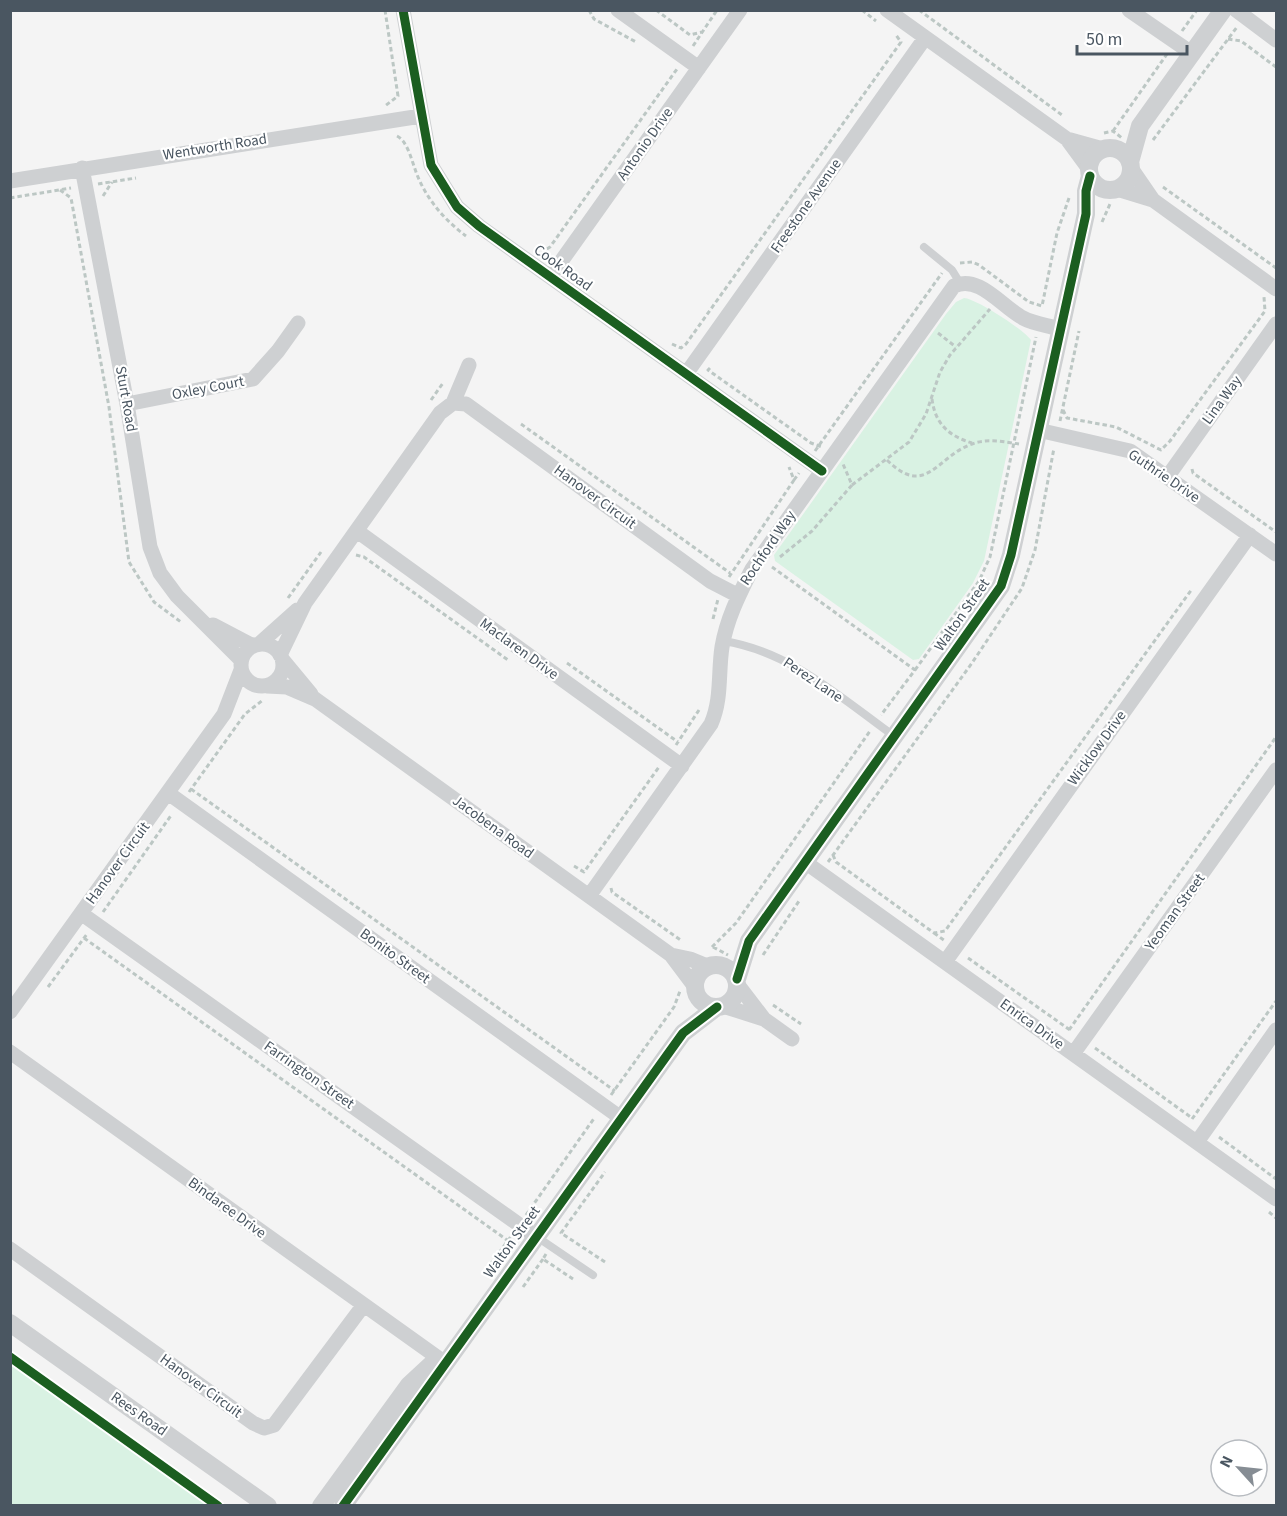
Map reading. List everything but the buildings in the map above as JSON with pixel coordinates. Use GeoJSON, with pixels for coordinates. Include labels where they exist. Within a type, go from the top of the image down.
{"type":"FeatureCollection","features":[{"type":"Feature","properties":{"kind":"street","name":"Cook Road"},"geometry":{"type":"LineString","coordinates":[[403,10],[431,165],[457,207],[550,277],[822,471]]}},
{"type":"Feature","properties":{"kind":"street"},"geometry":{"type":"LineString","coordinates":[[618,10],[699,68]]}},
{"type":"Feature","properties":{"kind":"street","name":"Antonio Drive"},"geometry":{"type":"LineString","coordinates":[[550,277],[740,10]]}},
{"type":"Feature","properties":{"kind":"street"},"geometry":{"type":"LineString","coordinates":[[1129,10],[1193,54]]}},
{"type":"Feature","properties":{"kind":"street"},"geometry":{"type":"LineString","coordinates":[[1086,214],[1128,181],[1140,126],[1223,10]]}},
{"type":"Feature","properties":{"kind":"street"},"geometry":{"type":"LineString","coordinates":[[1236,10],[1276,40]]}},
{"type":"Feature","properties":{"kind":"street"},"geometry":{"type":"LineString","coordinates":[[883,17],[925,38],[1067,139],[1098,186],[1153,200],[1276,289]]}},
{"type":"Feature","properties":{"kind":"street","name":"Freestone Avenue"},"geometry":{"type":"LineString","coordinates":[[686,374],[925,38]]}},
{"type":"Feature","properties":{"kind":"street","name":"Wentworth Road"},"geometry":{"type":"LineString","coordinates":[[10,181],[421,116]]}},
{"type":"Feature","properties":{"kind":"street"},"geometry":{"type":"LineString","coordinates":[[1089,173],[1093,157],[1109,143],[1140,126]]}},
{"type":"Feature","properties":{"kind":"street"},"geometry":{"type":"LineString","coordinates":[[1067,139],[1109,143],[1122,152],[1153,200]]}},
{"type":"Feature","properties":{"kind":"street","name":"Sturt Road"},"geometry":{"type":"LineString","coordinates":[[82,168],[127,404],[150,547],[160,573],[241,665]]}},
{"type":"Feature","properties":{"kind":"street","name":"Walton Street"},"geometry":{"type":"LineString","coordinates":[[737,982],[749,941],[1001,586],[1011,555],[1086,214],[1089,173]]}},
{"type":"Feature","properties":{"kind":"street"},"geometry":{"type":"LineString","coordinates":[[960,283],[974,283],[1022,317],[1059,329]]}},
{"type":"Feature","properties":{"kind":"street","name":"Rochford Way"},"geometry":{"type":"LineString","coordinates":[[588,896],[705,734],[716,712],[730,592],[752,569],[948,294],[960,283]]}},
{"type":"Feature","properties":{"kind":"street","name":"Oxley Court"},"geometry":{"type":"LineString","coordinates":[[127,404],[253,379],[278,351],[298,323]]}},
{"type":"Feature","properties":{"kind":"street","name":"Lina Way"},"geometry":{"type":"LineString","coordinates":[[1168,476],[1276,324]]}},
{"type":"Feature","properties":{"kind":"street"},"geometry":{"type":"LineString","coordinates":[[224,714],[237,687],[243,654],[305,603],[352,552],[440,413],[453,403],[469,365]]}},
{"type":"Feature","properties":{"kind":"street","name":"Hanover Circuit"},"geometry":{"type":"LineString","coordinates":[[453,403],[466,404],[730,592]]}},
{"type":"Feature","properties":{"kind":"street","name":"Guthrie Drive"},"geometry":{"type":"LineString","coordinates":[[1035,439],[1125,449],[1168,476],[1276,554]]}},
{"type":"Feature","properties":{"kind":"street","name":"Wicklow Drive"},"geometry":{"type":"LineString","coordinates":[[945,962],[1250,535]]}},
{"type":"Feature","properties":{"kind":"street","name":"Maclaren Drive"},"geometry":{"type":"LineString","coordinates":[[363,536],[682,766]]}},
{"type":"Feature","properties":{"kind":"street"},"geometry":{"type":"LineString","coordinates":[[224,714],[248,693],[279,677],[281,657],[305,603]]}},
{"type":"Feature","properties":{"kind":"street","name":"Sturt Road"},"geometry":{"type":"LineString","coordinates":[[198,616],[256,645]]}},
{"type":"Feature","properties":{"kind":"street"},"geometry":{"type":"LineString","coordinates":[[256,645],[270,646],[281,657]]}},
{"type":"Feature","properties":{"kind":"street","name":"Jacobena Road"},"geometry":{"type":"LineString","coordinates":[[281,657],[315,699]]}},
{"type":"Feature","properties":{"kind":"street"},"geometry":{"type":"LineString","coordinates":[[241,665],[250,683],[265,686]]}},
{"type":"Feature","properties":{"kind":"street","name":"Jacobena Road"},"geometry":{"type":"LineString","coordinates":[[265,686],[283,686],[315,699],[671,955],[710,966]]}},
{"type":"Feature","properties":{"kind":"street","name":"Hanover Circuit"},"geometry":{"type":"LineString","coordinates":[[10,1012],[88,919],[168,794],[224,714]]}},
{"type":"Feature","properties":{"kind":"street","name":"Yeoman Street"},"geometry":{"type":"LineString","coordinates":[[1073,1054],[1276,770]]}},
{"type":"Feature","properties":{"kind":"street","name":"Bonito Street"},"geometry":{"type":"LineString","coordinates":[[168,794],[621,1118]]}},
{"type":"Feature","properties":{"kind":"street","name":"Enrica Drive"},"geometry":{"type":"LineString","coordinates":[[805,862],[1276,1199]]}},
{"type":"Feature","properties":{"kind":"street","name":"Farrington Street"},"geometry":{"type":"LineString","coordinates":[[88,919],[535,1236]]}},
{"type":"Feature","properties":{"kind":"street","name":"Walton Street"},"geometry":{"type":"LineString","coordinates":[[710,966],[749,941]]}},
{"type":"Feature","properties":{"kind":"street","name":"Jacobena Road"},"geometry":{"type":"LineString","coordinates":[[671,955],[690,988]]}},
{"type":"Feature","properties":{"kind":"street"},"geometry":{"type":"LineString","coordinates":[[764,1019],[705,1004],[690,988],[698,975],[710,966],[725,966],[764,1019],[792,1039]]}},
{"type":"Feature","properties":{"kind":"street"},"geometry":{"type":"LineString","coordinates":[[720,1006],[734,998],[737,982]]}},
{"type":"Feature","properties":{"kind":"street","name":"Walton Street"},"geometry":{"type":"LineString","coordinates":[[683,1033],[690,988]]}},
{"type":"Feature","properties":{"kind":"street","name":"Walton Street"},"geometry":{"type":"LineString","coordinates":[[321,1506],[409,1385],[441,1360],[458,1342],[683,1033],[720,1006]]}},
{"type":"Feature","properties":{"kind":"street"},"geometry":{"type":"LineString","coordinates":[[1197,1142],[1276,1030]]}},
{"type":"Feature","properties":{"kind":"street","name":"Bindaree Drive"},"geometry":{"type":"LineString","coordinates":[[10,1052],[441,1360]]}},
{"type":"Feature","properties":{"kind":"street","name":"Hanover Circuit"},"geometry":{"type":"LineString","coordinates":[[10,1250],[253,1423],[264,1428],[274,1425],[363,1306]]}},
{"type":"Feature","properties":{"kind":"street","name":"Rees Road"},"geometry":{"type":"LineString","coordinates":[[10,1323],[268,1506]]}},
{"type":"Feature","properties":{"kind":"street","name":"Walton Street"},"geometry":{"type":"LineString","coordinates":[[343,1506],[441,1360]]}},
{"type":"Feature","properties":{"kind":"lane"},"geometry":{"type":"LineString","coordinates":[[924,247],[948,266],[960,283]]}},
{"type":"Feature","properties":{"kind":"lane","name":"Perez Lane"},"geometry":{"type":"LineString","coordinates":[[723,641],[752,646],[794,665],[895,737]]}},
{"type":"Feature","properties":{"kind":"lane"},"geometry":{"type":"LineString","coordinates":[[535,1236],[592,1275]]}},
{"type":"Feature","properties":{"kind":"path"},"geometry":{"type":"LineString","coordinates":[[376,108],[388,106],[398,96],[385,10]]}},
{"type":"Feature","properties":{"kind":"path"},"geometry":{"type":"LineString","coordinates":[[656,10],[690,35],[702,32]]}},
{"type":"Feature","properties":{"kind":"path"},"geometry":{"type":"LineString","coordinates":[[862,10],[883,17]]}},
{"type":"Feature","properties":{"kind":"path"},"geometry":{"type":"LineString","coordinates":[[919,10],[1063,116]]}},
{"type":"Feature","properties":{"kind":"path"},"geometry":{"type":"LineString","coordinates":[[1109,143],[1197,10]]}},
{"type":"Feature","properties":{"kind":"path"},"geometry":{"type":"LineString","coordinates":[[666,340],[681,348],[714,305],[901,42],[888,29]]}},
{"type":"Feature","properties":{"kind":"path"},"geometry":{"type":"LineString","coordinates":[[1228,39],[1241,41],[1276,67]]}},
{"type":"Feature","properties":{"kind":"path"},"geometry":{"type":"LineString","coordinates":[[390,137],[400,136],[436,207],[451,225],[470,239]]}},
{"type":"Feature","properties":{"kind":"path"},"geometry":{"type":"LineString","coordinates":[[10,198],[147,176]]}},
{"type":"Feature","properties":{"kind":"path"},"geometry":{"type":"LineString","coordinates":[[105,205],[103,193],[112,182]]}},
{"type":"Feature","properties":{"kind":"path"},"geometry":{"type":"LineString","coordinates":[[1158,184],[1276,268]]}},
{"type":"Feature","properties":{"kind":"path"},"geometry":{"type":"LineString","coordinates":[[915,670],[979,581],[990,557],[1057,233],[1071,193]]}},
{"type":"Feature","properties":{"kind":"path"},"geometry":{"type":"LineString","coordinates":[[539,250],[545,250]]}},
{"type":"Feature","properties":{"kind":"path"},"geometry":{"type":"LineString","coordinates":[[714,610],[730,592],[739,560],[807,461],[948,266],[972,262],[1029,302],[1042,306]]}},
{"type":"Feature","properties":{"kind":"path"},"geometry":{"type":"LineString","coordinates":[[852,485],[909,442],[950,355],[998,301],[1007,286]]}},
{"type":"Feature","properties":{"kind":"path"},"geometry":{"type":"LineString","coordinates":[[1062,408],[1067,418],[1116,427],[1161,450],[1176,434],[1265,311],[1264,297],[1254,291]]}},
{"type":"Feature","properties":{"kind":"path"},"geometry":{"type":"LineString","coordinates":[[713,362],[708,370],[812,443],[819,445]]}},
{"type":"Feature","properties":{"kind":"path"},"geometry":{"type":"LineString","coordinates":[[932,397],[933,409],[941,426],[958,439],[973,443],[994,441],[1013,443],[1035,439],[1053,452],[1064,449]]}},
{"type":"Feature","properties":{"kind":"path"},"geometry":{"type":"LineString","coordinates":[[887,460],[902,473],[922,476],[934,471],[948,458],[973,443]]}},
{"type":"Feature","properties":{"kind":"path"},"geometry":{"type":"LineString","coordinates":[[1197,461],[1190,470],[1193,473],[1276,532]]}},
{"type":"Feature","properties":{"kind":"path"},"geometry":{"type":"LineString","coordinates":[[783,462],[792,469],[794,480]]}},
{"type":"Feature","properties":{"kind":"path"},"geometry":{"type":"LineString","coordinates":[[351,566],[352,552],[363,536]]}},
{"type":"Feature","properties":{"kind":"path"},"geometry":{"type":"LineString","coordinates":[[285,602],[325,547]]}},
{"type":"Feature","properties":{"kind":"path"},"geometry":{"type":"LineString","coordinates":[[352,552],[364,557],[516,666]]}},
{"type":"Feature","properties":{"kind":"path"},"geometry":{"type":"LineString","coordinates":[[833,855],[836,862],[934,933],[945,931],[1198,580]]}},
{"type":"Feature","properties":{"kind":"path"},"geometry":{"type":"LineString","coordinates":[[711,600],[714,610],[711,629]]}},
{"type":"Feature","properties":{"kind":"path"},"geometry":{"type":"LineString","coordinates":[[48,987],[84,938],[88,919],[181,803],[245,714],[269,696],[274,696],[283,686]]}},
{"type":"Feature","properties":{"kind":"path"},"geometry":{"type":"LineString","coordinates":[[566,860],[584,872],[702,705]]}},
{"type":"Feature","properties":{"kind":"path"},"geometry":{"type":"LineString","coordinates":[[1069,1030],[1276,737]]}},
{"type":"Feature","properties":{"kind":"path"},"geometry":{"type":"LineString","coordinates":[[191,789],[615,1090]]}},
{"type":"Feature","properties":{"kind":"path"},"geometry":{"type":"LineString","coordinates":[[84,938],[508,1240]]}},
{"type":"Feature","properties":{"kind":"path"},"geometry":{"type":"LineString","coordinates":[[490,1265],[674,1007],[680,994],[690,988]]}},
{"type":"Feature","properties":{"kind":"path"},"geometry":{"type":"LineString","coordinates":[[771,1004],[801,1024]]}},
{"type":"Feature","properties":{"kind":"path"},"geometry":{"type":"LineString","coordinates":[[1225,1128],[1218,1137],[1276,1179]]}},
{"type":"Feature","properties":{"kind":"path"},"geometry":{"type":"LineString","coordinates":[[605,1262],[561,1233],[606,1171]]}},
{"type":"Feature","properties":{"kind":"path"},"geometry":{"type":"LineString","coordinates":[[523,1287],[543,1258]]}},
{"type":"Feature","properties":{"kind":"green space"},"geometry":{"type":"Polygon","coordinates":[[[964,298],[1000,316],[1031,340],[984,561],[973,583],[919,659],[913,660],[775,561],[774,555],[946,314],[956,302],[964,298]]]}},
{"type":"Feature","properties":{"kind":"green space"},"geometry":{"type":"Polygon","coordinates":[[[11,1361],[212,1505],[11,1505],[11,1361]]]}},
{"type":"Feature","properties":{"kind":"cycle path"},"geometry":{"type":"LineString","coordinates":[[403,10],[431,165],[457,207],[479,226],[822,471]]}},
{"type":"Feature","properties":{"kind":"cycle path"},"geometry":{"type":"LineString","coordinates":[[737,979],[749,941],[1001,586],[1011,555],[1086,214],[1086,191],[1090,176]]}},
{"type":"Feature","properties":{"kind":"cycle path"},"geometry":{"type":"LineString","coordinates":[[343,1506],[683,1033],[717,1007]]}},
{"type":"Feature","properties":{"kind":"cycle path"},"geometry":{"type":"LineString","coordinates":[[10,1357],[218,1506]]}}]}
